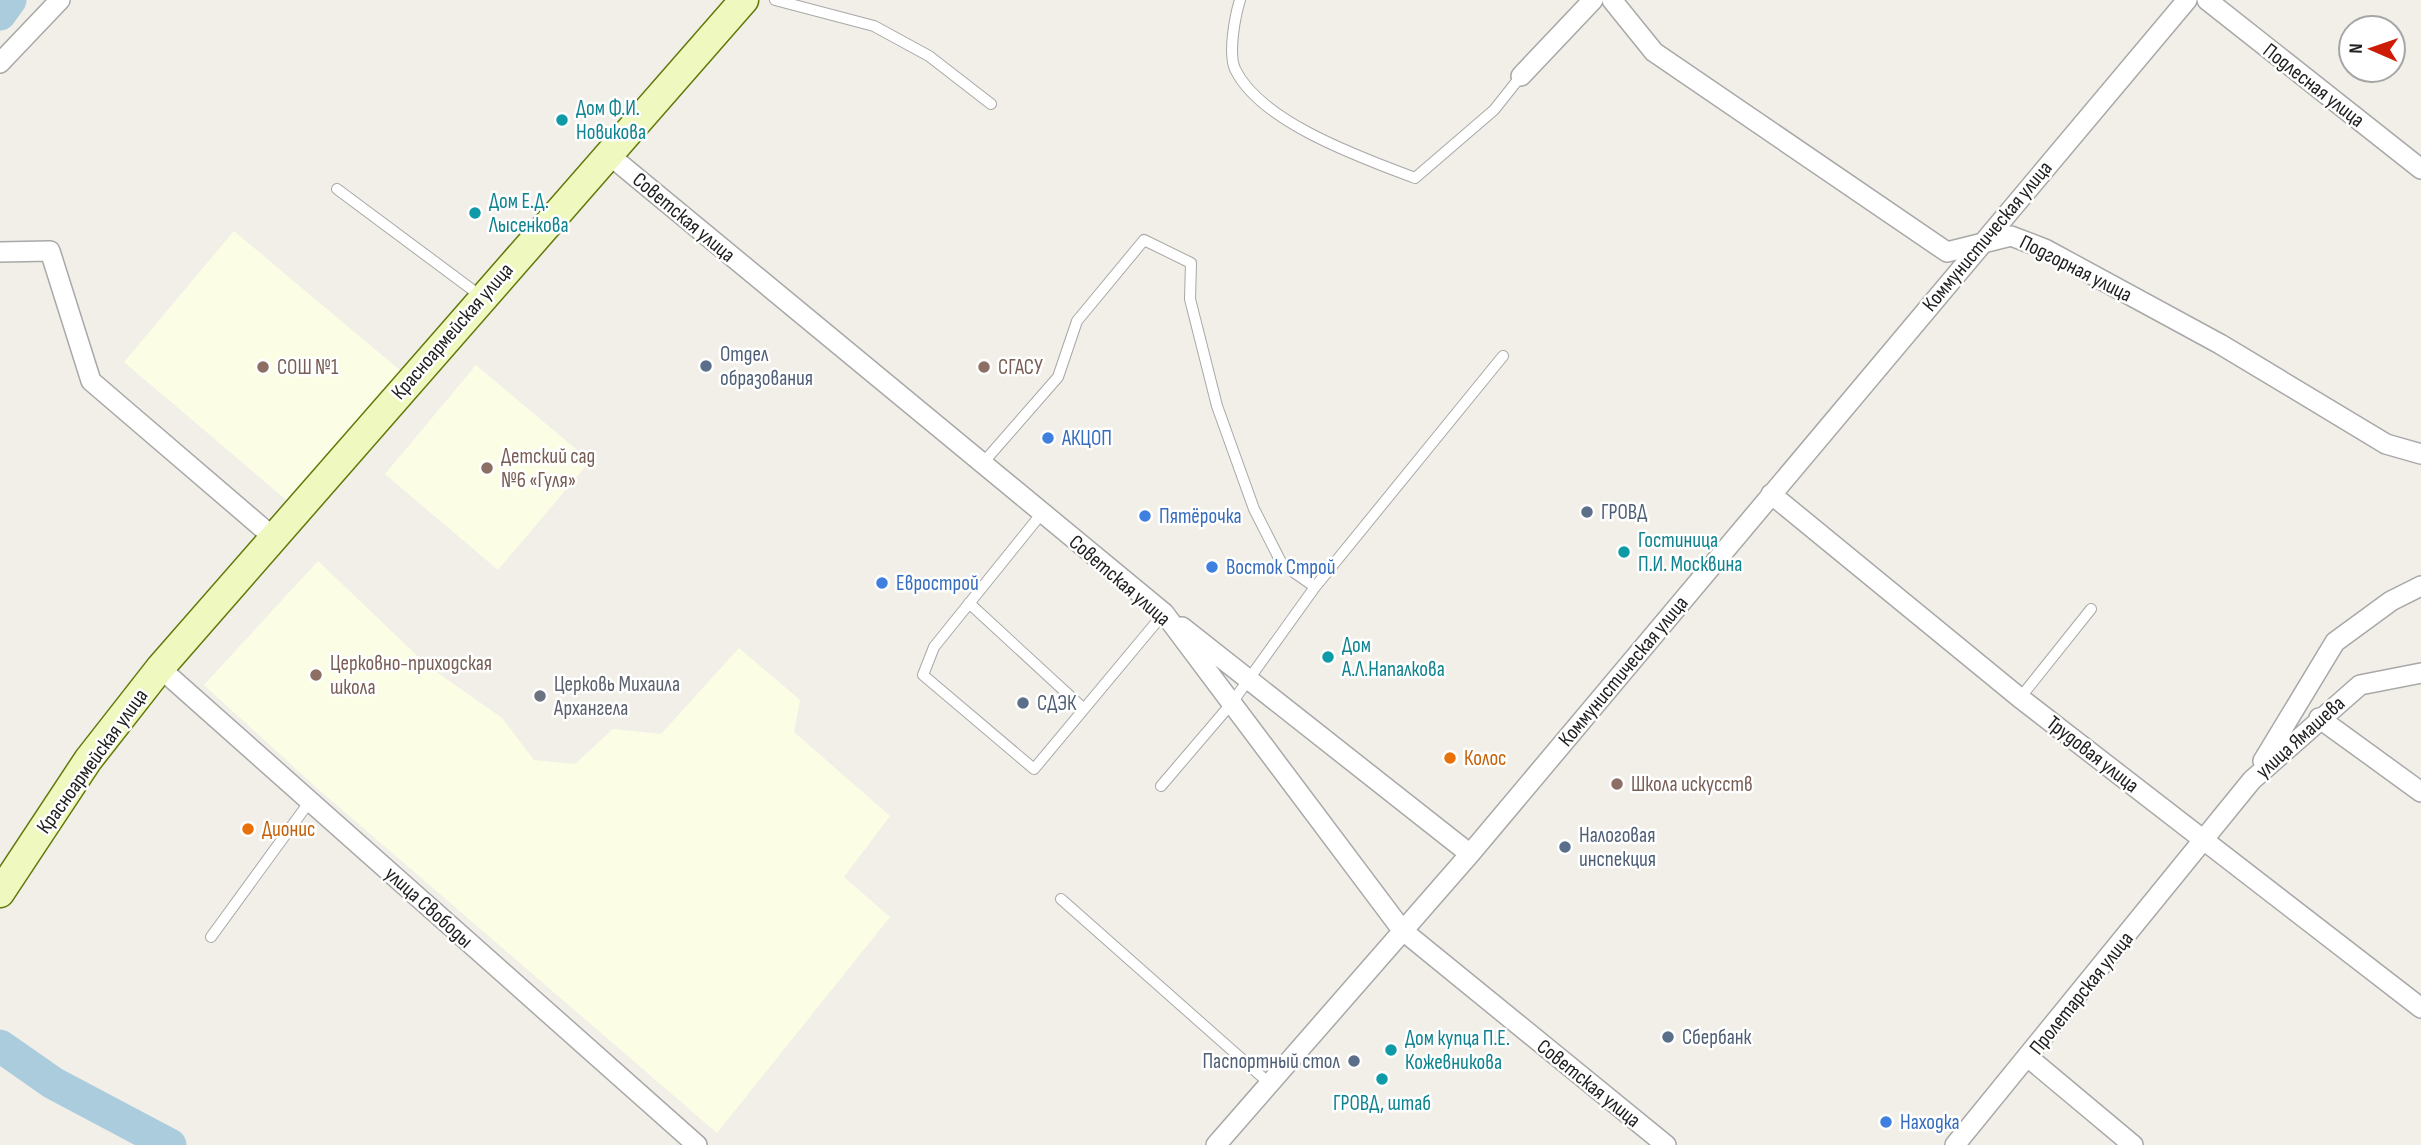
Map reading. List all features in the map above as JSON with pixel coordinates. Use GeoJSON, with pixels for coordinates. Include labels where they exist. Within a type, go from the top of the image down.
{"type":"FeatureCollection","features":[{"type":"Feature","properties":{"kind":"main road","name":"Красноармейская улица"},"geometry":{"type":"LineString","coordinates":[[0,893],[88,760],[160,668],[744,0]]}},
{"type":"Feature","properties":{"kind":"street"},"geometry":{"type":"LineString","coordinates":[[0,63],[60,0]]}},
{"type":"Feature","properties":{"kind":"street"},"geometry":{"type":"LineString","coordinates":[[1521,76],[1593,0]]}},
{"type":"Feature","properties":{"kind":"street","name":"Подгорная улица"},"geometry":{"type":"LineString","coordinates":[[1612,0],[1654,52],[1947,253],[2011,236],[2045,249],[2220,344],[2386,444],[2421,454]]}},
{"type":"Feature","properties":{"kind":"street","name":"Коммунистическая улица"},"geometry":{"type":"LineString","coordinates":[[1216,1145],[1470,854],[2187,0]]}},
{"type":"Feature","properties":{"kind":"street","name":"Подлесная улица"},"geometry":{"type":"LineString","coordinates":[[2207,0],[2421,169]]}},
{"type":"Feature","properties":{"kind":"street","name":"Советская улица"},"geometry":{"type":"LineString","coordinates":[[608,154],[1164,613],[1402,930],[1666,1145]]}},
{"type":"Feature","properties":{"kind":"street"},"geometry":{"type":"LineString","coordinates":[[0,252],[50,251],[91,381],[273,537]]}},
{"type":"Feature","properties":{"kind":"street","name":"Трудовая улица"},"geometry":{"type":"LineString","coordinates":[[1771,494],[2020,698],[2421,1009]]}},
{"type":"Feature","properties":{"kind":"street"},"geometry":{"type":"LineString","coordinates":[[2252,780],[2335,642],[2390,601],[2421,586]]}},
{"type":"Feature","properties":{"kind":"street"},"geometry":{"type":"LineString","coordinates":[[1164,613],[1470,854]]}},
{"type":"Feature","properties":{"kind":"street","name":"улица Свободы"},"geometry":{"type":"LineString","coordinates":[[160,668],[697,1145]]}},
{"type":"Feature","properties":{"kind":"street","name":"улица Ямашева"},"geometry":{"type":"LineString","coordinates":[[2204,840],[2252,780],[2319,718],[2360,685],[2421,673]]}},
{"type":"Feature","properties":{"kind":"street"},"geometry":{"type":"LineString","coordinates":[[2319,718],[2421,792]]}},
{"type":"Feature","properties":{"kind":"street","name":"Пролетарская улица"},"geometry":{"type":"LineString","coordinates":[[1955,1145],[2029,1058],[2204,840]]}},
{"type":"Feature","properties":{"kind":"street"},"geometry":{"type":"LineString","coordinates":[[2029,1058],[2133,1145]]}},
{"type":"Feature","properties":{"kind":"lane"},"geometry":{"type":"LineString","coordinates":[[775,0],[874,26],[929,57],[991,104]]}},
{"type":"Feature","properties":{"kind":"lane"},"geometry":{"type":"LineString","coordinates":[[1240,0],[1234,22],[1234,67],[1263,106],[1356,156],[1415,178],[1494,110],[1521,76]]}},
{"type":"Feature","properties":{"kind":"lane"},"geometry":{"type":"LineString","coordinates":[[337,189],[482,297]]}},
{"type":"Feature","properties":{"kind":"lane"},"geometry":{"type":"LineString","coordinates":[[982,464],[1058,377],[1077,321],[1144,240],[1191,263],[1190,299],[1217,407],[1254,509],[1282,564],[1315,587]]}},
{"type":"Feature","properties":{"kind":"lane"},"geometry":{"type":"LineString","coordinates":[[1161,786],[1231,704],[1315,587],[1503,356]]}},
{"type":"Feature","properties":{"kind":"lane"},"geometry":{"type":"LineString","coordinates":[[1042,513],[934,647],[923,675],[1034,769],[1164,613]]}},
{"type":"Feature","properties":{"kind":"lane"},"geometry":{"type":"LineString","coordinates":[[969,603],[1084,709]]}},
{"type":"Feature","properties":{"kind":"lane"},"geometry":{"type":"LineString","coordinates":[[2020,698],[2091,609]]}},
{"type":"Feature","properties":{"kind":"lane"},"geometry":{"type":"LineString","coordinates":[[211,937],[310,801]]}},
{"type":"Feature","properties":{"kind":"lane"},"geometry":{"type":"LineString","coordinates":[[1061,899],[1269,1083]]}},
{"type":"Feature","properties":{"kind":"shaded area","name":"СОШ №1"},"geometry":{"type":"Polygon","coordinates":[[[234,231],[402,372],[291,504],[124,362],[234,231]]]}},
{"type":"Feature","properties":{"kind":"shaded area","name":"Детский сад №6 «Гуля»"},"geometry":{"type":"Polygon","coordinates":[[[476,365],[590,461],[498,570],[385,474],[476,365]]]}},
{"type":"Feature","properties":{"kind":"shaded area"},"geometry":{"type":"Polygon","coordinates":[[[318,561],[428,666],[502,718],[534,760],[575,764],[613,729],[661,734],[739,648],[800,700],[794,732],[890,816],[844,877],[890,917],[717,1133],[318,789],[204,685],[318,561]]]}},
{"type":"Feature","properties":{"kind":"waterway"},"geometry":{"type":"LineString","coordinates":[[0,14],[10,0]]}},
{"type":"Feature","properties":{"kind":"waterway"},"geometry":{"type":"LineString","coordinates":[[0,1046],[53,1083],[170,1145]]}},
{"type":"Feature","properties":{"kind":"place","name":"Дом Ф.И. Новикова"},"geometry":{"type":"Point","coordinates":[562,120]}},
{"type":"Feature","properties":{"kind":"place","name":"Дом Е.Д. Лысенкова"},"geometry":{"type":"Point","coordinates":[475,213]}},
{"type":"Feature","properties":{"kind":"place","name":"Отдел образования"},"geometry":{"type":"Point","coordinates":[706,366]}},
{"type":"Feature","properties":{"kind":"place","name":"СОШ №1"},"geometry":{"type":"Point","coordinates":[263,367]}},
{"type":"Feature","properties":{"kind":"place","name":"СГАСУ"},"geometry":{"type":"Point","coordinates":[984,367]}},
{"type":"Feature","properties":{"kind":"place","name":"АКЦОП"},"geometry":{"type":"Point","coordinates":[1048,438]}},
{"type":"Feature","properties":{"kind":"place","name":"Детский сад №6 «Гуля»"},"geometry":{"type":"Point","coordinates":[487,468]}},
{"type":"Feature","properties":{"kind":"place","name":"ГРОВД"},"geometry":{"type":"Point","coordinates":[1587,512]}},
{"type":"Feature","properties":{"kind":"place","name":"Пятёрочка"},"geometry":{"type":"Point","coordinates":[1145,516]}},
{"type":"Feature","properties":{"kind":"place","name":"Гостиница П.И. Москвина"},"geometry":{"type":"Point","coordinates":[1624,552]}},
{"type":"Feature","properties":{"kind":"place","name":"Восток Строй"},"geometry":{"type":"Point","coordinates":[1212,567]}},
{"type":"Feature","properties":{"kind":"place","name":"Еврострой"},"geometry":{"type":"Point","coordinates":[882,583]}},
{"type":"Feature","properties":{"kind":"place","name":"Дом А.Л.Напалкова"},"geometry":{"type":"Point","coordinates":[1328,657]}},
{"type":"Feature","properties":{"kind":"place","name":"Церковно-приходская школа"},"geometry":{"type":"Point","coordinates":[316,675]}},
{"type":"Feature","properties":{"kind":"place","name":"Церковь Михаила Архангела"},"geometry":{"type":"Point","coordinates":[540,696]}},
{"type":"Feature","properties":{"kind":"place","name":"СДЭК"},"geometry":{"type":"Point","coordinates":[1023,703]}},
{"type":"Feature","properties":{"kind":"place","name":"Колос"},"geometry":{"type":"Point","coordinates":[1450,758]}},
{"type":"Feature","properties":{"kind":"place","name":"Школа искусств"},"geometry":{"type":"Point","coordinates":[1617,784]}},
{"type":"Feature","properties":{"kind":"place","name":"Дионис"},"geometry":{"type":"Point","coordinates":[248,829]}},
{"type":"Feature","properties":{"kind":"place","name":"Налоговая инспекция"},"geometry":{"type":"Point","coordinates":[1565,847]}},
{"type":"Feature","properties":{"kind":"place","name":"Сбербанк"},"geometry":{"type":"Point","coordinates":[1668,1037]}},
{"type":"Feature","properties":{"kind":"place","name":"Дом купца П.Е. Кожевникова"},"geometry":{"type":"Point","coordinates":[1391,1050]}},
{"type":"Feature","properties":{"kind":"place","name":"Паспортный стол"},"geometry":{"type":"Point","coordinates":[1354,1061]}},
{"type":"Feature","properties":{"kind":"place","name":"ГРОВД, штаб"},"geometry":{"type":"Point","coordinates":[1382,1079]}},
{"type":"Feature","properties":{"kind":"place","name":"Находка"},"geometry":{"type":"Point","coordinates":[1886,1122]}}]}
